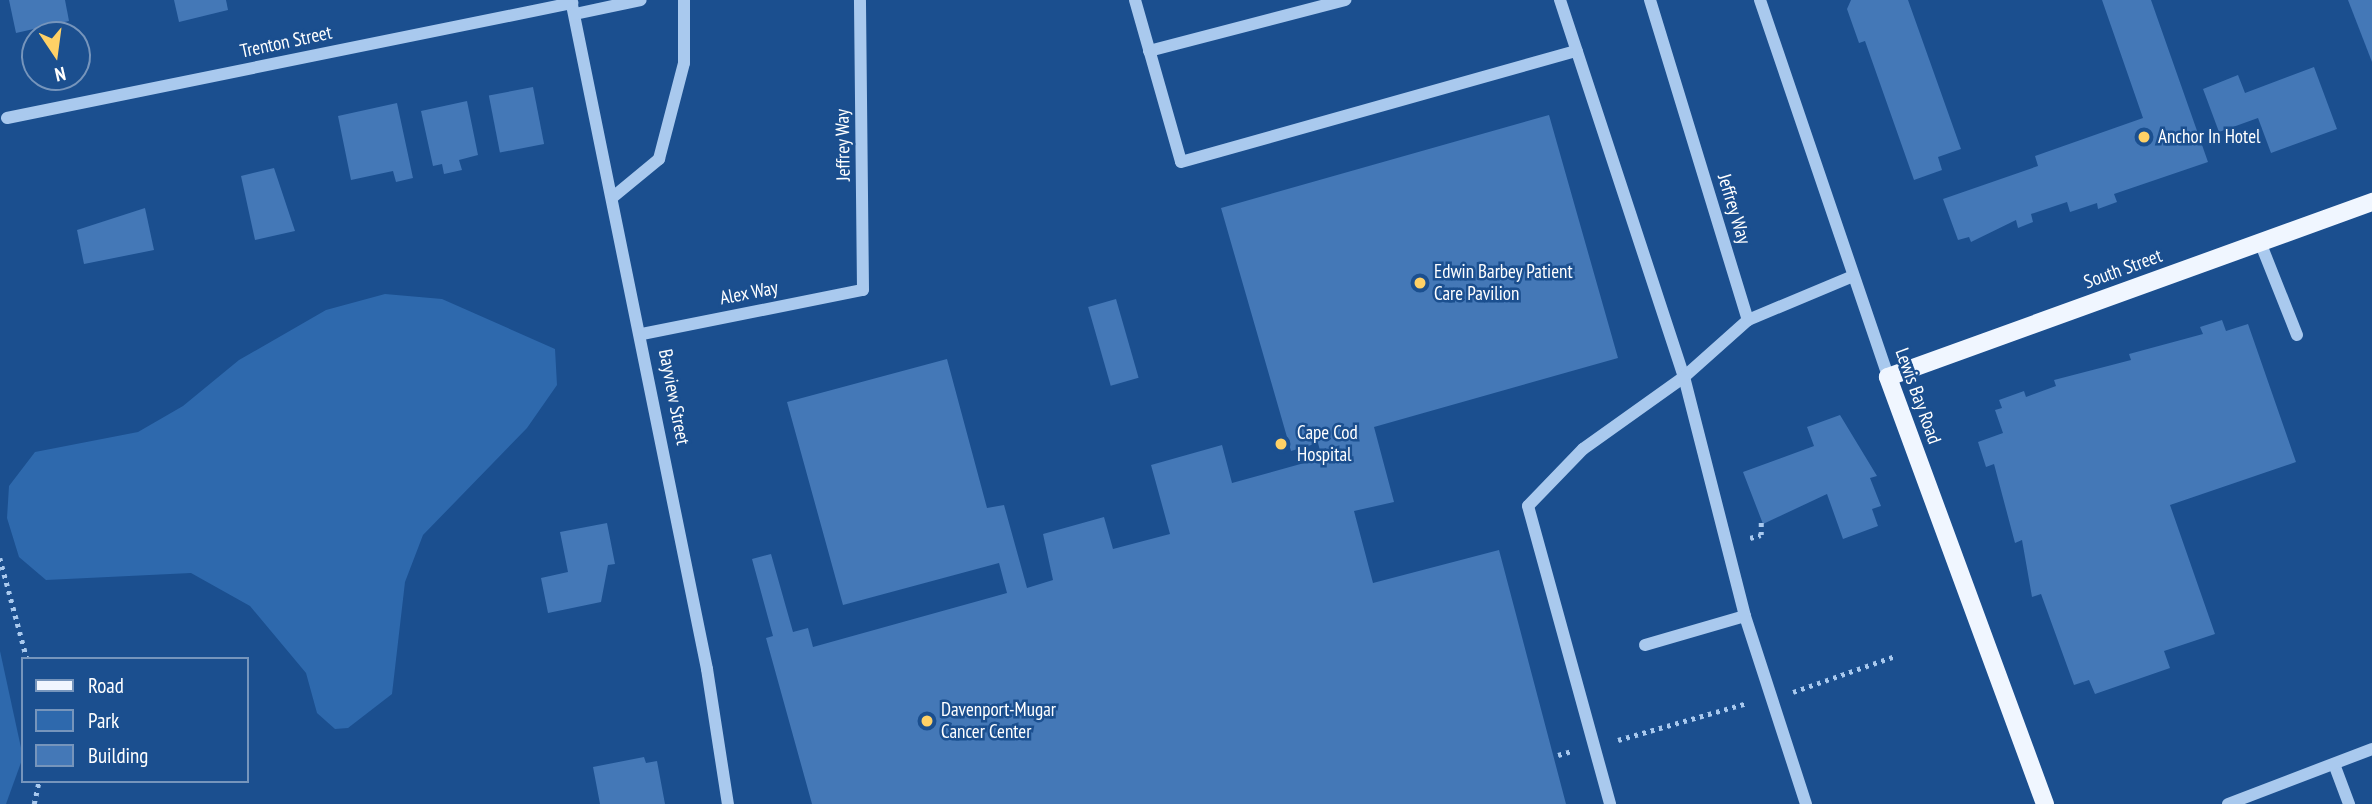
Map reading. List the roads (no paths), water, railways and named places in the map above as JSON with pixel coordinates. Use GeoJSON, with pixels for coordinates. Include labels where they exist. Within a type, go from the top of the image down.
{"type":"FeatureCollection","features":[{"type":"Feature","properties":{"kind":"main road","name":"South Street"},"geometry":{"type":"LineString","coordinates":[[1888,377],[2372,202]]}},
{"type":"Feature","properties":{"kind":"main road","name":"Lewis Bay Road"},"geometry":{"type":"LineString","coordinates":[[1888,377],[2045,804]]}},
{"type":"Feature","properties":{"kind":"street"},"geometry":{"type":"LineString","coordinates":[[573,6],[641,0]]}},
{"type":"Feature","properties":{"kind":"street"},"geometry":{"type":"LineString","coordinates":[[613,197],[659,159],[684,63],[684,0]]}},
{"type":"Feature","properties":{"kind":"street","name":"Jeffrey Way"},"geometry":{"type":"LineString","coordinates":[[860,0],[863,290]]}},
{"type":"Feature","properties":{"kind":"street"},"geometry":{"type":"LineString","coordinates":[[1135,0],[1181,162],[1577,51]]}},
{"type":"Feature","properties":{"kind":"street"},"geometry":{"type":"LineString","coordinates":[[1149,51],[1345,0]]}},
{"type":"Feature","properties":{"kind":"street"},"geometry":{"type":"LineString","coordinates":[[1560,0],[1684,377],[1745,616],[1806,804]]}},
{"type":"Feature","properties":{"kind":"street","name":"Jeffrey Way"},"geometry":{"type":"LineString","coordinates":[[1650,0],[1748,320]]}},
{"type":"Feature","properties":{"kind":"street","name":"Lewis Bay Road"},"geometry":{"type":"LineString","coordinates":[[1760,0],[1888,377]]}},
{"type":"Feature","properties":{"kind":"street","name":"Trenton Street"},"geometry":{"type":"LineString","coordinates":[[8,118],[573,6]]}},
{"type":"Feature","properties":{"kind":"street","name":"Bayview Street"},"geometry":{"type":"LineString","coordinates":[[573,6],[642,334],[728,804]]}},
{"type":"Feature","properties":{"kind":"street"},"geometry":{"type":"LineString","coordinates":[[2260,242],[2297,335]]}},
{"type":"Feature","properties":{"kind":"street"},"geometry":{"type":"LineString","coordinates":[[1610,804],[1528,506],[1583,449],[1684,377],[1748,320],[1853,276]]}},
{"type":"Feature","properties":{"kind":"street","name":"Alex Way"},"geometry":{"type":"LineString","coordinates":[[642,334],[863,290]]}},
{"type":"Feature","properties":{"kind":"street"},"geometry":{"type":"LineString","coordinates":[[1645,645],[1745,616]]}},
{"type":"Feature","properties":{"kind":"street"},"geometry":{"type":"LineString","coordinates":[[2228,804],[2372,749]]}},
{"type":"Feature","properties":{"kind":"street"},"geometry":{"type":"LineString","coordinates":[[2334,764],[2349,804]]}},
{"type":"Feature","properties":{"kind":"place","name":"Anchor In Hotel"},"geometry":{"type":"Point","coordinates":[2144,137]}},
{"type":"Feature","properties":{"kind":"place","name":"Edwin Barbey Patient Care Pavilion"},"geometry":{"type":"Point","coordinates":[1420,283]}},
{"type":"Feature","properties":{"kind":"place","name":"Cape Cod Hospital"},"geometry":{"type":"Point","coordinates":[1281,444]}},
{"type":"Feature","properties":{"kind":"place","name":"Davenport-Mugar Cancer Center"},"geometry":{"type":"Point","coordinates":[927,721]}}]}
